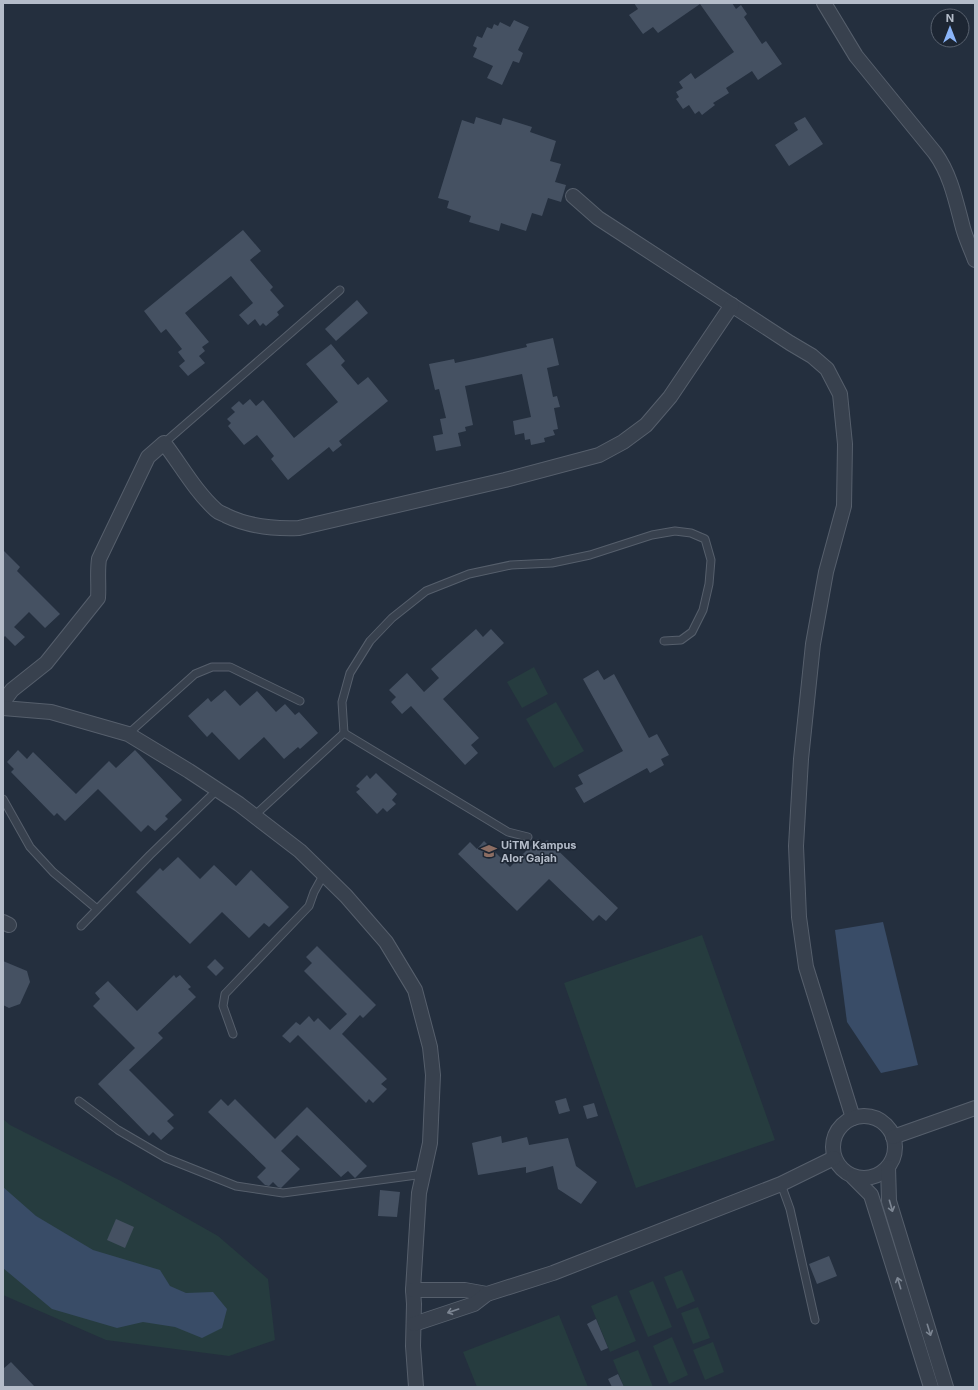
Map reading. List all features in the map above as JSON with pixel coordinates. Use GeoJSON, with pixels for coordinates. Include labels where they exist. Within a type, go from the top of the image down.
{"type":"FeatureCollection","features":[{"type":"Feature","properties":{"kind":"street"},"geometry":{"type":"LineString","coordinates":[[824,3],[856,56],[943,164],[975,260]]}},
{"type":"Feature","properties":{"kind":"street"},"geometry":{"type":"LineString","coordinates":[[573,196],[598,218],[812,356],[827,369],[840,394],[845,444],[844,506],[826,572],[814,644],[801,758],[796,846],[799,917],[806,967],[852,1118]]}},
{"type":"Feature","properties":{"kind":"street"},"geometry":{"type":"LineString","coordinates":[[3,702],[12,690],[46,663],[98,598],[99,587],[97,571],[99,559],[148,456],[164,443],[177,463],[207,501],[218,512],[234,520],[251,525],[278,529],[299,528],[498,481],[599,455],[623,442],[646,425],[670,397],[732,305]]}},
{"type":"Feature","properties":{"kind":"street"},"geometry":{"type":"LineString","coordinates":[[3,708],[51,712],[128,734],[189,771],[254,816],[300,851],[346,896],[386,942],[415,990],[430,1047],[433,1075],[430,1143],[419,1193],[413,1290],[413,1346],[416,1387]]}},
{"type":"Feature","properties":{"kind":"street"},"geometry":{"type":"LineString","coordinates":[[893,1137],[975,1108]]}},
{"type":"Feature","properties":{"kind":"street"},"geometry":{"type":"LineString","coordinates":[[853,1177],[868,1178],[876,1176],[888,1167],[893,1158],[895,1147],[893,1137],[889,1128],[882,1121],[872,1117],[862,1116],[852,1118],[844,1122],[837,1130],[833,1139],[832,1149],[838,1166],[845,1173],[853,1177],[871,1195],[931,1387]]}},
{"type":"Feature","properties":{"kind":"street"},"geometry":{"type":"LineString","coordinates":[[414,1324],[474,1304],[487,1294],[553,1273],[781,1184],[834,1158]]}},
{"type":"Feature","properties":{"kind":"street"},"geometry":{"type":"LineString","coordinates":[[888,1167],[889,1200],[946,1387]]}},
{"type":"Feature","properties":{"kind":"street"},"geometry":{"type":"LineString","coordinates":[[413,1290],[465,1290],[487,1294]]}},
{"type":"Feature","properties":{"kind":"lane"},"geometry":{"type":"LineString","coordinates":[[164,443],[340,290]]}},
{"type":"Feature","properties":{"kind":"lane"},"geometry":{"type":"LineString","coordinates":[[344,733],[342,702],[350,673],[370,642],[392,618],[426,591],[469,574],[511,565],[552,562],[590,555],[652,536],[675,531],[691,533],[705,539],[711,560],[709,584],[703,610],[692,632],[681,640],[664,641]]}},
{"type":"Feature","properties":{"kind":"lane"},"geometry":{"type":"LineString","coordinates":[[128,734],[195,674],[212,667],[230,667],[300,701]]}},
{"type":"Feature","properties":{"kind":"lane"},"geometry":{"type":"LineString","coordinates":[[254,816],[344,733]]}},
{"type":"Feature","properties":{"kind":"lane"},"geometry":{"type":"LineString","coordinates":[[344,733],[508,832],[528,837]]}},
{"type":"Feature","properties":{"kind":"lane"},"geometry":{"type":"LineString","coordinates":[[81,926],[150,855],[217,790]]}},
{"type":"Feature","properties":{"kind":"lane"},"geometry":{"type":"LineString","coordinates":[[3,800],[30,847],[53,872],[97,909]]}},
{"type":"Feature","properties":{"kind":"lane"},"geometry":{"type":"LineString","coordinates":[[233,1034],[223,1006],[225,994],[309,906],[314,892],[324,874]]}},
{"type":"Feature","properties":{"kind":"lane"},"geometry":{"type":"LineString","coordinates":[[79,1101],[118,1130],[166,1158],[236,1186],[283,1193],[424,1174]]}},
{"type":"Feature","properties":{"kind":"lane"},"geometry":{"type":"LineString","coordinates":[[781,1184],[790,1209],[815,1320]]}},
{"type":"Feature","properties":{"kind":"green space"},"geometry":{"type":"Polygon","coordinates":[[[534,667],[548,694],[522,708],[507,682],[534,667]]]}},
{"type":"Feature","properties":{"kind":"green space"},"geometry":{"type":"Polygon","coordinates":[[[556,702],[584,751],[554,768],[526,719],[556,702]]]}},
{"type":"Feature","properties":{"kind":"green space"},"geometry":{"type":"Polygon","coordinates":[[[702,935],[775,1140],[636,1188],[564,983],[702,935]]]}},
{"type":"Feature","properties":{"kind":"green space"},"geometry":{"type":"Polygon","coordinates":[[[3,1119],[10,1125],[121,1181],[218,1236],[268,1279],[275,1340],[229,1356],[106,1340],[3,1295],[3,1119]]]}},
{"type":"Feature","properties":{"kind":"green space"},"geometry":{"type":"Polygon","coordinates":[[[682,1270],[695,1301],[677,1309],[664,1277],[682,1270]]]}},
{"type":"Feature","properties":{"kind":"green space"},"geometry":{"type":"Polygon","coordinates":[[[653,1281],[672,1327],[648,1337],[629,1291],[653,1281]]]}},
{"type":"Feature","properties":{"kind":"green space"},"geometry":{"type":"Polygon","coordinates":[[[617,1295],[636,1341],[610,1352],[591,1306],[617,1295]]]}},
{"type":"Feature","properties":{"kind":"green space"},"geometry":{"type":"Polygon","coordinates":[[[698,1307],[710,1338],[693,1344],[681,1313],[698,1307]]]}},
{"type":"Feature","properties":{"kind":"green space"},"geometry":{"type":"Polygon","coordinates":[[[559,1315],[588,1387],[477,1387],[463,1352],[559,1315]]]}},
{"type":"Feature","properties":{"kind":"green space"},"geometry":{"type":"Polygon","coordinates":[[[672,1337],[688,1375],[669,1384],[653,1346],[672,1337]]]}},
{"type":"Feature","properties":{"kind":"green space"},"geometry":{"type":"Polygon","coordinates":[[[713,1342],[724,1372],[705,1380],[693,1350],[713,1342]]]}},
{"type":"Feature","properties":{"kind":"green space"},"geometry":{"type":"Polygon","coordinates":[[[638,1350],[653,1387],[624,1387],[613,1360],[638,1350]]]}},
{"type":"Feature","properties":{"kind":"water"},"geometry":{"type":"Polygon","coordinates":[[[883,922],[918,1065],[881,1073],[847,1022],[835,930],[883,922]]]}},
{"type":"Feature","properties":{"kind":"water"},"geometry":{"type":"Polygon","coordinates":[[[3,1187],[36,1216],[93,1250],[160,1270],[170,1286],[186,1293],[213,1292],[227,1309],[222,1328],[202,1338],[175,1327],[143,1322],[117,1328],[52,1309],[3,1268],[3,1187]]]}},
{"type":"Feature","properties":{"kind":"building"},"geometry":{"type":"Polygon","coordinates":[[[634,3],[732,3],[736,9],[741,5],[747,14],[744,17],[762,44],[766,41],[782,64],[758,80],[752,71],[726,88],[729,93],[713,103],[715,105],[702,115],[699,111],[695,114],[689,105],[683,109],[676,99],[679,97],[676,92],[683,88],[679,82],[691,73],[695,79],[734,52],[700,4],[658,33],[653,27],[643,34],[629,15],[638,9],[634,3]]]}},
{"type":"Feature","properties":{"kind":"building"},"geometry":{"type":"Polygon","coordinates":[[[514,20],[529,27],[518,50],[523,53],[519,63],[513,61],[502,85],[487,78],[493,66],[473,57],[477,48],[473,46],[477,36],[482,38],[487,27],[492,29],[494,24],[498,26],[500,22],[510,27],[514,20]]]}},
{"type":"Feature","properties":{"kind":"building"},"geometry":{"type":"Polygon","coordinates":[[[476,117],[501,125],[503,118],[532,127],[530,132],[556,141],[550,161],[561,164],[555,182],[566,185],[561,202],[548,198],[542,216],[532,213],[526,231],[501,223],[499,231],[469,222],[471,216],[447,208],[449,201],[438,198],[462,120],[474,124],[476,117]]]}},
{"type":"Feature","properties":{"kind":"building"},"geometry":{"type":"Polygon","coordinates":[[[805,117],[823,144],[789,166],[775,145],[798,130],[794,123],[805,117]]]}},
{"type":"Feature","properties":{"kind":"building"},"geometry":{"type":"Polygon","coordinates":[[[243,230],[261,251],[250,260],[273,287],[270,290],[284,306],[277,312],[279,315],[266,326],[263,323],[260,326],[255,319],[248,325],[239,315],[253,303],[231,276],[185,313],[209,342],[202,347],[205,351],[199,356],[205,363],[188,376],[179,366],[185,361],[178,352],[182,349],[166,329],[161,333],[144,311],[243,230]]]}},
{"type":"Feature","properties":{"kind":"building"},"geometry":{"type":"Polygon","coordinates":[[[357,300],[368,313],[336,341],[325,329],[357,300]]]}},
{"type":"Feature","properties":{"kind":"building"},"geometry":{"type":"Polygon","coordinates":[[[553,338],[559,365],[547,368],[553,397],[557,396],[560,407],[554,408],[558,429],[553,430],[555,435],[544,438],[545,442],[531,445],[530,439],[525,440],[524,433],[515,435],[513,421],[531,417],[522,374],[465,386],[473,425],[465,427],[466,431],[458,433],[461,446],[436,451],[433,436],[443,434],[440,419],[446,418],[439,389],[435,390],[429,364],[454,359],[455,363],[527,347],[526,344],[553,338]]]}},
{"type":"Feature","properties":{"kind":"building"},"geometry":{"type":"Polygon","coordinates":[[[331,344],[345,361],[341,365],[358,385],[368,377],[388,401],[339,441],[342,445],[333,452],[329,447],[288,480],[271,459],[274,456],[257,435],[244,445],[228,426],[231,423],[227,419],[235,412],[231,408],[239,401],[243,405],[250,399],[256,406],[263,400],[294,438],[338,402],[306,364],[331,344]]]}},
{"type":"Feature","properties":{"kind":"building"},"geometry":{"type":"Polygon","coordinates":[[[3,550],[20,567],[17,571],[60,614],[45,628],[29,612],[14,627],[25,637],[15,646],[5,636],[3,638],[3,550]]]}},
{"type":"Feature","properties":{"kind":"building"},"geometry":{"type":"Polygon","coordinates":[[[476,629],[483,637],[491,629],[504,643],[443,699],[479,738],[471,745],[478,753],[465,765],[411,706],[402,714],[391,702],[396,697],[389,690],[407,673],[424,692],[439,678],[431,669],[476,629]]]}},
{"type":"Feature","properties":{"kind":"building"},"geometry":{"type":"Polygon","coordinates":[[[598,670],[604,680],[614,674],[649,738],[657,734],[669,755],[661,759],[664,765],[650,773],[647,768],[584,803],[575,788],[583,784],[578,775],[623,751],[583,679],[598,670]]]}},
{"type":"Feature","properties":{"kind":"building"},"geometry":{"type":"Polygon","coordinates":[[[225,690],[240,706],[257,691],[276,712],[285,704],[295,715],[299,712],[318,733],[300,749],[298,747],[284,759],[264,737],[239,760],[212,732],[207,737],[188,716],[208,698],[211,702],[225,690]]]}},
{"type":"Feature","properties":{"kind":"building"},"geometry":{"type":"Polygon","coordinates":[[[18,750],[27,759],[33,752],[76,794],[109,761],[116,768],[135,750],[182,800],[165,816],[168,819],[155,831],[148,825],[141,832],[98,789],[65,821],[57,813],[54,816],[11,772],[14,769],[7,762],[18,750]]]}},
{"type":"Feature","properties":{"kind":"building"},"geometry":{"type":"Polygon","coordinates":[[[376,773],[397,794],[392,800],[396,804],[387,812],[383,808],[377,814],[356,792],[360,789],[356,786],[367,775],[370,779],[376,773]]]}},
{"type":"Feature","properties":{"kind":"building"},"geometry":{"type":"Polygon","coordinates":[[[538,839],[543,844],[547,840],[618,908],[606,921],[599,915],[593,921],[549,879],[517,911],[458,854],[470,842],[477,849],[484,841],[510,867],[538,839]]]}},
{"type":"Feature","properties":{"kind":"building"},"geometry":{"type":"Polygon","coordinates":[[[178,857],[200,879],[214,865],[236,886],[251,870],[289,907],[269,927],[264,923],[249,938],[222,912],[190,944],[136,892],[160,868],[163,871],[178,857]]]}},
{"type":"Feature","properties":{"kind":"building"},"geometry":{"type":"Polygon","coordinates":[[[317,946],[376,1005],[363,1018],[360,1015],[342,1034],[387,1079],[381,1084],[387,1089],[373,1103],[369,1099],[366,1103],[298,1035],[290,1043],[282,1036],[296,1022],[300,1025],[309,1016],[314,1022],[318,1018],[330,1030],[347,1014],[304,971],[312,963],[306,957],[317,946]]]}},
{"type":"Feature","properties":{"kind":"building"},"geometry":{"type":"Polygon","coordinates":[[[215,959],[224,968],[216,976],[207,967],[215,959]]]}},
{"type":"Feature","properties":{"kind":"building"},"geometry":{"type":"Polygon","coordinates":[[[3,961],[27,971],[30,982],[20,1004],[9,1008],[3,1005],[3,961]]]}},
{"type":"Feature","properties":{"kind":"building"},"geometry":{"type":"Polygon","coordinates":[[[174,975],[176,978],[180,975],[191,987],[188,989],[196,997],[158,1033],[163,1038],[129,1070],[174,1115],[167,1121],[174,1128],[161,1140],[153,1132],[149,1136],[98,1084],[135,1048],[93,1006],[100,999],[95,993],[108,981],[137,1011],[174,975]]]}},
{"type":"Feature","properties":{"kind":"building"},"geometry":{"type":"Polygon","coordinates":[[[566,1098],[570,1111],[559,1114],[555,1101],[566,1098]]]}},
{"type":"Feature","properties":{"kind":"building"},"geometry":{"type":"Polygon","coordinates":[[[221,1099],[228,1106],[235,1099],[275,1139],[307,1107],[367,1166],[355,1178],[348,1171],[341,1177],[297,1135],[281,1151],[300,1169],[281,1188],[273,1182],[269,1186],[265,1185],[257,1177],[266,1168],[208,1112],[221,1099]]]}},
{"type":"Feature","properties":{"kind":"building"},"geometry":{"type":"Polygon","coordinates":[[[594,1103],[598,1116],[587,1119],[583,1106],[594,1103]]]}},
{"type":"Feature","properties":{"kind":"building"},"geometry":{"type":"Polygon","coordinates":[[[501,1136],[502,1143],[527,1137],[529,1145],[568,1138],[576,1166],[597,1182],[581,1204],[558,1189],[553,1166],[526,1173],[526,1167],[478,1175],[472,1143],[501,1136]]]}},
{"type":"Feature","properties":{"kind":"building"},"geometry":{"type":"Polygon","coordinates":[[[380,1190],[400,1192],[397,1217],[378,1216],[380,1190]]]}},
{"type":"Feature","properties":{"kind":"building"},"geometry":{"type":"Polygon","coordinates":[[[116,1219],[134,1227],[125,1248],[107,1240],[116,1219]]]}},
{"type":"Feature","properties":{"kind":"building"},"geometry":{"type":"Polygon","coordinates":[[[829,1256],[837,1276],[817,1284],[809,1264],[829,1256]]]}},
{"type":"Feature","properties":{"kind":"building"},"geometry":{"type":"Polygon","coordinates":[[[596,1319],[608,1348],[601,1351],[587,1324],[596,1319]]]}},
{"type":"Feature","properties":{"kind":"building"},"geometry":{"type":"Polygon","coordinates":[[[11,1362],[35,1387],[3,1387],[3,1369],[11,1362]]]}},
{"type":"Feature","properties":{"kind":"building"},"geometry":{"type":"Polygon","coordinates":[[[618,1374],[624,1387],[612,1387],[608,1379],[618,1374]]]}},
{"type":"Feature","properties":{"kind":"place","name":"UiTM Kampus Alor Gajah"},"geometry":{"type":"Point","coordinates":[489,851]}}]}
